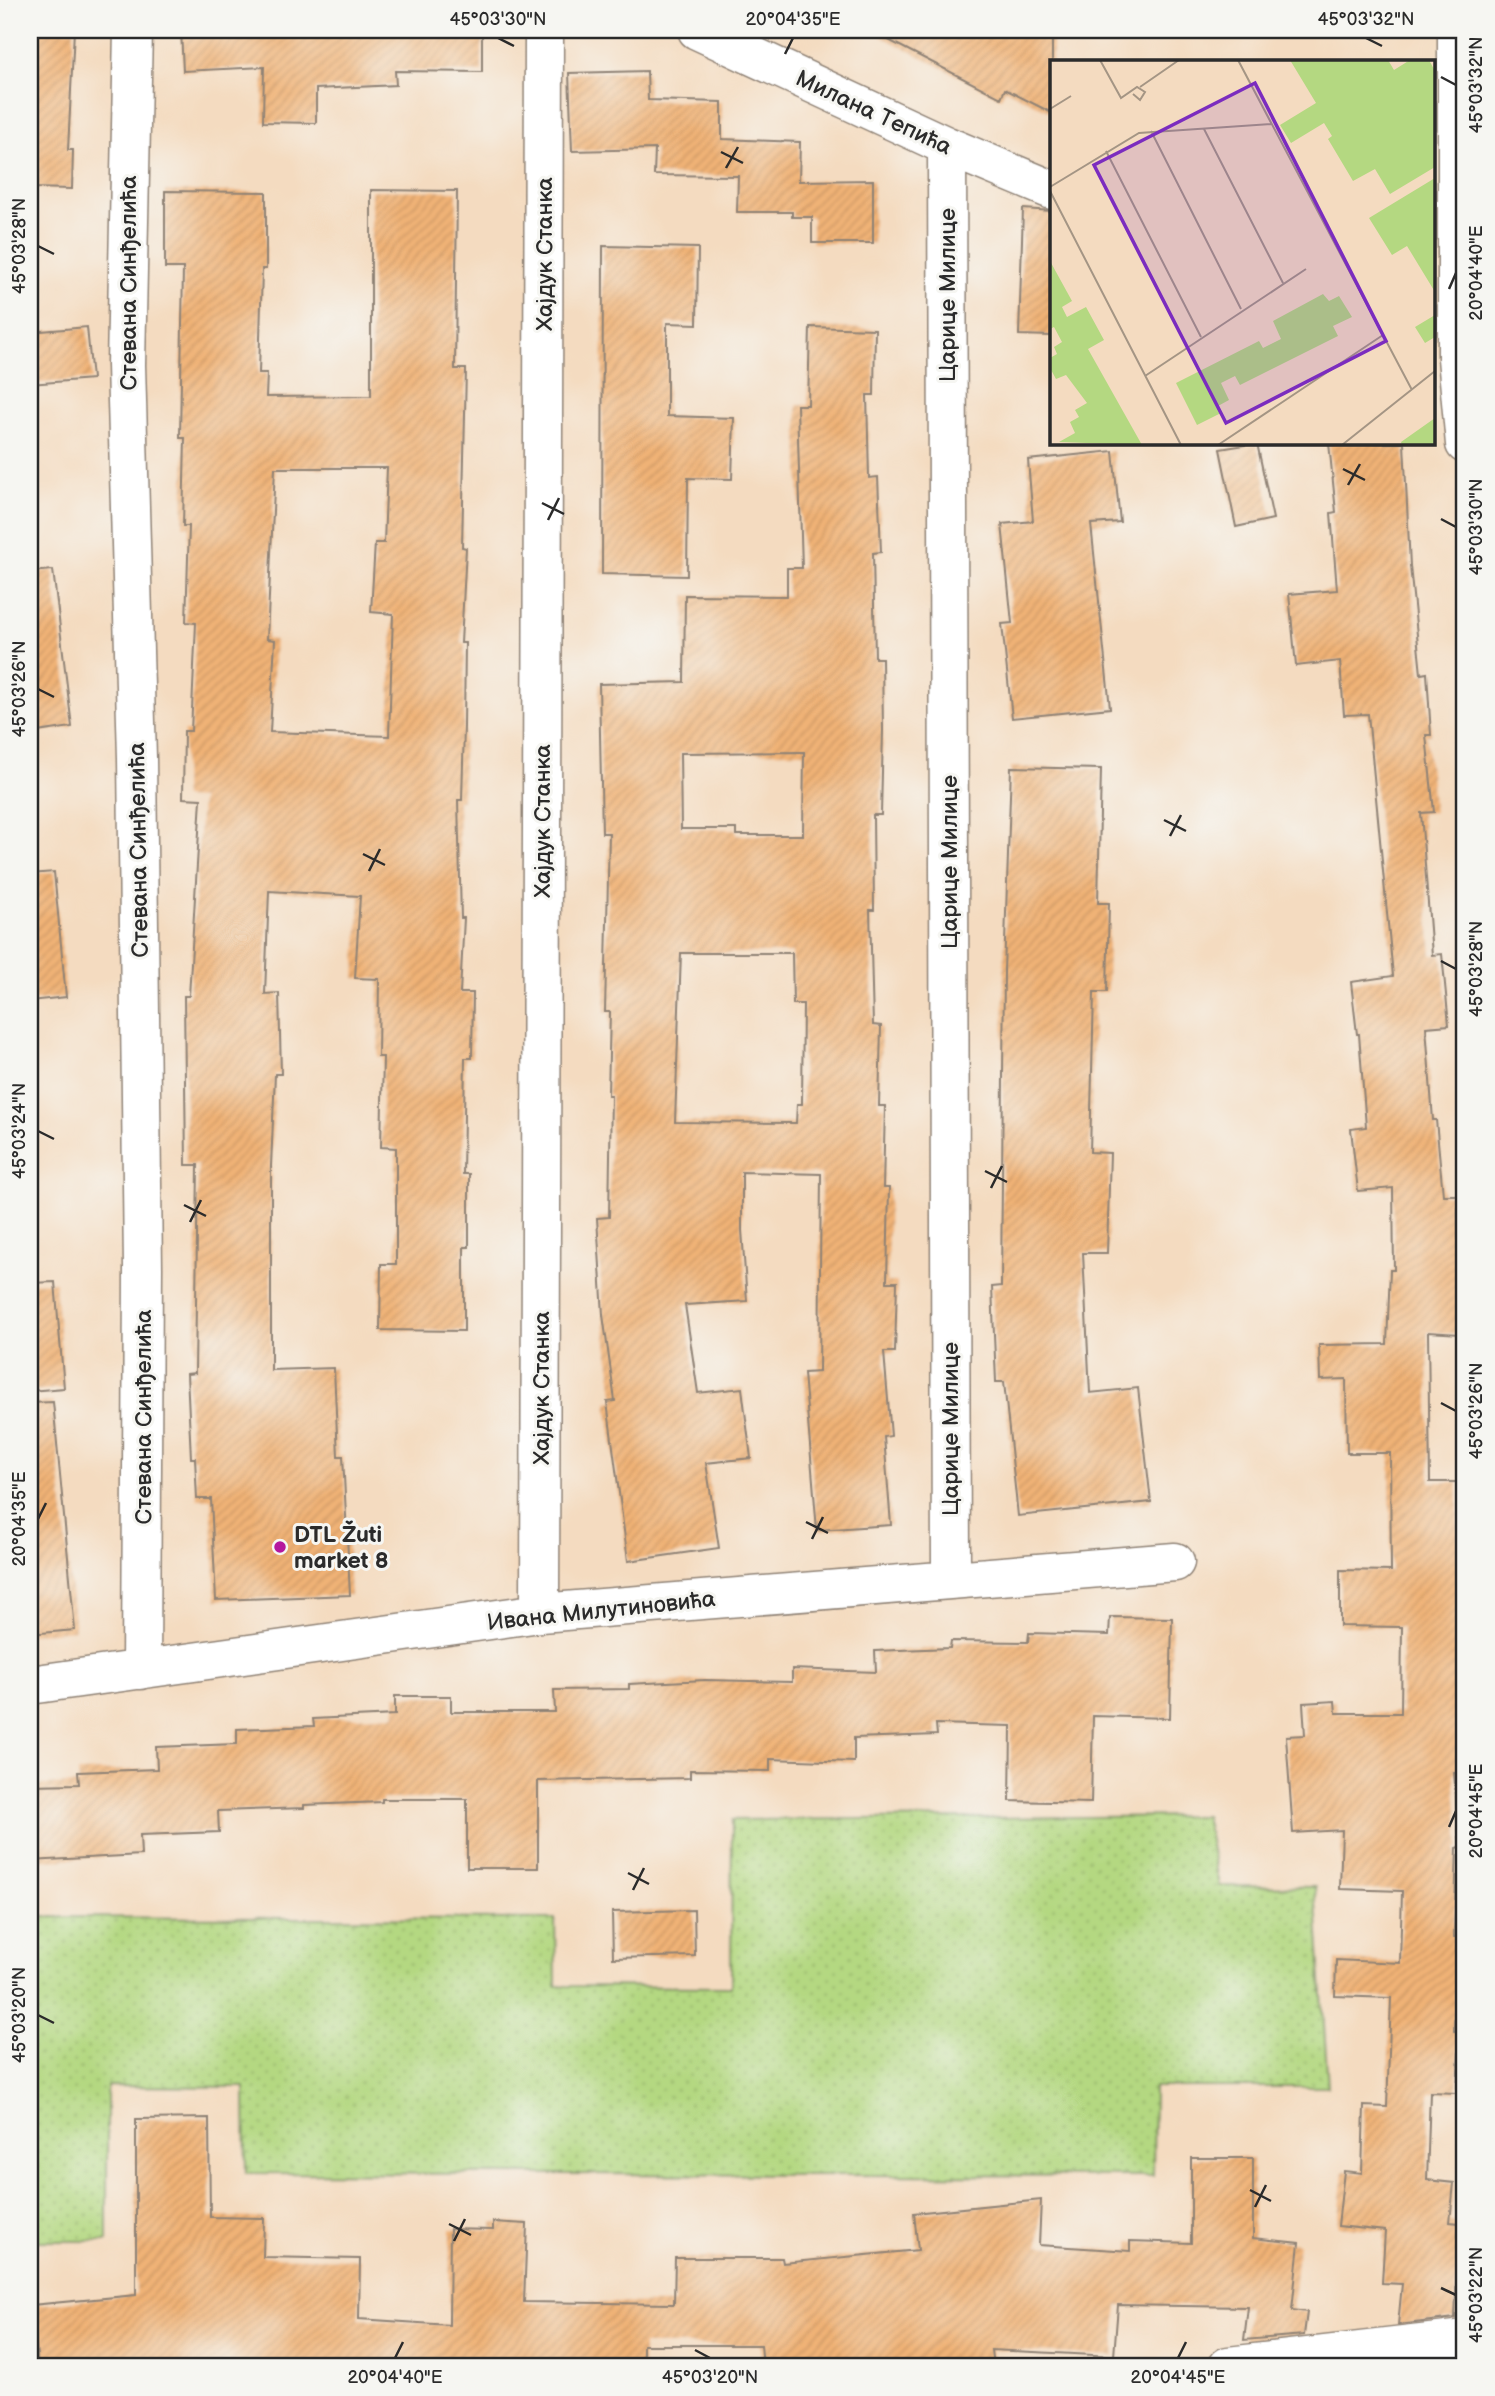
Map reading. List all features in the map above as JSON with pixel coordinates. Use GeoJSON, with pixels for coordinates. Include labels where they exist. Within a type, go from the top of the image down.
{"type":"FeatureCollection","features":[{"type":"Feature","properties":{"kind":"street","name":"Стевана Синђелића"},"geometry":{"type":"LineString","coordinates":[[133,30],[126,365],[137,758],[144,1268],[141,1670]]}},
{"type":"Feature","properties":{"kind":"street","name":"Хајдук Станка"},"geometry":{"type":"LineString","coordinates":[[540,1613],[544,30]]}},
{"type":"Feature","properties":{"kind":"street","name":"Милана Тепића"},"geometry":{"type":"LineString","coordinates":[[697,30],[947,146],[1050,189]]}},
{"type":"Feature","properties":{"kind":"street"},"geometry":{"type":"LineString","coordinates":[[1457,30],[1445,354],[1465,444]]}},
{"type":"Feature","properties":{"kind":"street","name":"Царице Милице"},"geometry":{"type":"LineString","coordinates":[[947,146],[951,1578]]}},
{"type":"Feature","properties":{"kind":"street","name":"Ивана Милутиновића"},"geometry":{"type":"LineString","coordinates":[[30,1685],[540,1613],[1175,1562]]}},
{"type":"Feature","properties":{"kind":"street"},"geometry":{"type":"LineString","coordinates":[[1228,2366],[1465,2339]]}},
{"type":"Feature","properties":{"kind":"green space"},"geometry":{"type":"Polygon","coordinates":[[[1205,1816],[1219,1886],[1315,1887],[1328,2087],[1154,2087],[1153,2176],[246,2173],[245,2087],[107,2086],[107,2241],[30,2241],[30,1917],[555,1919],[556,1986],[731,1987],[732,1820],[1205,1816]]]}},
{"type":"Feature","properties":{"kind":"building"},"geometry":{"type":"Polygon","coordinates":[[[30,30],[74,30],[68,150],[73,150],[72,189],[30,188],[30,30]]]}},
{"type":"Feature","properties":{"kind":"building"},"geometry":{"type":"Polygon","coordinates":[[[181,30],[482,30],[482,72],[395,71],[396,85],[316,89],[316,123],[263,122],[264,67],[183,71],[181,30]]]}},
{"type":"Feature","properties":{"kind":"building"},"geometry":{"type":"Polygon","coordinates":[[[869,30],[1052,30],[1050,112],[1005,89],[1001,98],[869,30]]]}},
{"type":"Feature","properties":{"kind":"building"},"geometry":{"type":"Polygon","coordinates":[[[647,71],[648,100],[722,102],[722,139],[800,142],[799,181],[873,180],[873,243],[812,243],[812,217],[792,217],[792,212],[737,212],[738,176],[654,175],[655,149],[572,151],[569,73],[647,71]]]}},
{"type":"Feature","properties":{"kind":"building"},"geometry":{"type":"Polygon","coordinates":[[[371,190],[457,191],[455,369],[466,369],[462,547],[466,548],[461,643],[465,643],[464,726],[462,800],[458,800],[461,918],[464,918],[460,993],[473,993],[472,1058],[465,1058],[463,1174],[469,1174],[469,1247],[464,1247],[464,1331],[380,1330],[381,1264],[396,1264],[396,1148],[381,1147],[383,1057],[378,1057],[379,979],[355,978],[360,896],[269,891],[265,994],[279,993],[281,1074],[275,1074],[271,1166],[271,1370],[334,1368],[338,1456],[343,1456],[350,1595],[216,1600],[211,1499],[197,1499],[195,1458],[191,1458],[187,1374],[195,1373],[198,1165],[186,1165],[184,996],[189,996],[201,799],[183,798],[184,731],[191,731],[196,623],[186,622],[189,526],[183,526],[185,438],[180,438],[183,268],[165,268],[165,191],[266,192],[266,269],[262,269],[259,373],[267,373],[266,397],[371,396],[371,190]],[[275,468],[267,639],[275,640],[270,732],[389,736],[393,614],[371,612],[375,543],[384,543],[387,468],[275,468]]]}},
{"type":"Feature","properties":{"kind":"building"},"geometry":{"type":"Polygon","coordinates":[[[1023,209],[1050,211],[1050,336],[1019,335],[1023,209]]]}},
{"type":"Feature","properties":{"kind":"building"},"geometry":{"type":"Polygon","coordinates":[[[603,246],[698,248],[697,324],[667,323],[667,416],[734,418],[732,479],[688,478],[687,576],[602,574],[603,246]]]}},
{"type":"Feature","properties":{"kind":"building"},"geometry":{"type":"Polygon","coordinates":[[[87,327],[92,379],[30,384],[30,332],[87,327]]]}},
{"type":"Feature","properties":{"kind":"building"},"geometry":{"type":"Polygon","coordinates":[[[810,327],[875,329],[874,395],[867,395],[869,478],[878,477],[881,552],[873,553],[875,658],[882,658],[883,730],[881,815],[873,815],[874,910],[870,910],[873,1025],[881,1026],[879,1106],[885,1106],[883,1188],[889,1188],[887,1282],[897,1282],[895,1352],[884,1352],[891,1436],[884,1437],[891,1525],[817,1530],[804,1373],[819,1372],[821,1174],[742,1172],[742,1230],[747,1301],[685,1305],[698,1393],[742,1388],[751,1458],[706,1463],[719,1548],[628,1561],[607,1402],[615,1401],[603,1315],[597,1218],[609,1217],[611,1095],[608,1095],[610,1012],[605,1012],[609,833],[602,833],[599,684],[684,682],[685,595],[787,596],[787,568],[802,568],[797,405],[808,405],[810,327]],[[804,752],[680,753],[681,829],[736,829],[736,835],[803,835],[804,752]],[[681,953],[675,1122],[796,1123],[797,1104],[802,1104],[803,1004],[793,1004],[792,953],[681,953]]]}},
{"type":"Feature","properties":{"kind":"building"},"geometry":{"type":"Polygon","coordinates":[[[1257,444],[1273,519],[1236,527],[1220,449],[1257,444]]]}},
{"type":"Feature","properties":{"kind":"building"},"geometry":{"type":"Polygon","coordinates":[[[1329,444],[1404,444],[1410,566],[1421,674],[1427,673],[1431,735],[1426,735],[1434,812],[1421,813],[1432,955],[1442,954],[1449,1025],[1426,1027],[1433,1120],[1436,1120],[1443,1195],[1458,1195],[1459,1273],[1462,1273],[1460,1334],[1428,1332],[1430,1482],[1458,1482],[1459,1773],[1454,1773],[1460,1847],[1457,1848],[1454,1937],[1457,1937],[1454,2031],[1460,2031],[1457,2093],[1430,2092],[1427,2180],[1454,2183],[1450,2222],[1459,2223],[1455,2318],[1398,2325],[1402,2284],[1382,2283],[1385,2231],[1338,2226],[1344,2171],[1362,2173],[1364,2106],[1387,2107],[1391,1998],[1335,1996],[1336,1960],[1400,1963],[1402,1891],[1340,1889],[1342,1830],[1293,1833],[1286,1736],[1305,1735],[1303,1703],[1335,1701],[1336,1713],[1401,1713],[1402,1627],[1340,1626],[1340,1570],[1391,1571],[1390,1453],[1347,1453],[1346,1379],[1320,1380],[1319,1345],[1387,1344],[1390,1270],[1394,1270],[1393,1188],[1358,1191],[1351,1129],[1366,1127],[1359,1034],[1351,982],[1393,976],[1368,714],[1344,715],[1340,661],[1296,666],[1289,594],[1337,590],[1331,513],[1336,512],[1329,444]]]}},
{"type":"Feature","properties":{"kind":"building"},"geometry":{"type":"Polygon","coordinates":[[[1113,451],[1120,522],[1091,524],[1110,708],[1012,718],[1002,624],[1012,623],[1002,524],[1033,521],[1028,460],[1113,451]]]}},
{"type":"Feature","properties":{"kind":"building"},"geometry":{"type":"Polygon","coordinates":[[[53,570],[72,727],[30,733],[30,572],[53,570]]]}},
{"type":"Feature","properties":{"kind":"building"},"geometry":{"type":"Polygon","coordinates":[[[1011,767],[1101,769],[1098,903],[1109,903],[1107,992],[1094,992],[1090,1152],[1110,1153],[1107,1253],[1083,1253],[1090,1393],[1138,1388],[1151,1502],[1018,1516],[1004,1382],[996,1382],[992,1287],[1001,1286],[1004,971],[1011,767]]]}},
{"type":"Feature","properties":{"kind":"building"},"geometry":{"type":"Polygon","coordinates":[[[54,872],[66,997],[30,1001],[30,874],[54,872]]]}},
{"type":"Feature","properties":{"kind":"building"},"geometry":{"type":"Polygon","coordinates":[[[55,1282],[64,1388],[30,1391],[30,1283],[55,1282]]]}},
{"type":"Feature","properties":{"kind":"building"},"geometry":{"type":"Polygon","coordinates":[[[53,1402],[75,1630],[30,1634],[30,1403],[53,1402]]]}},
{"type":"Feature","properties":{"kind":"building"},"geometry":{"type":"Polygon","coordinates":[[[1110,1617],[1172,1618],[1170,1718],[1093,1716],[1091,1803],[1010,1801],[1011,1726],[936,1724],[937,1735],[854,1738],[854,1762],[770,1759],[770,1771],[690,1770],[690,1778],[538,1781],[538,1868],[467,1868],[467,1799],[382,1799],[382,1802],[304,1805],[304,1808],[218,1811],[219,1832],[140,1835],[141,1855],[30,1861],[30,1785],[79,1784],[78,1772],[157,1769],[156,1747],[237,1744],[237,1729],[314,1726],[313,1719],[395,1715],[395,1696],[451,1696],[451,1712],[555,1712],[554,1690],[629,1689],[629,1684],[705,1680],[792,1682],[792,1669],[876,1672],[875,1651],[950,1648],[951,1641],[1028,1642],[1029,1633],[1109,1635],[1110,1617]]]}},
{"type":"Feature","properties":{"kind":"building"},"geometry":{"type":"Polygon","coordinates":[[[694,1910],[695,1956],[613,1958],[612,1912],[694,1910]]]}},
{"type":"Feature","properties":{"kind":"building"},"geometry":{"type":"Polygon","coordinates":[[[209,2118],[210,2217],[264,2218],[263,2257],[360,2259],[359,2319],[449,2325],[450,2229],[493,2230],[493,2222],[527,2224],[524,2302],[674,2304],[675,2258],[782,2258],[783,2263],[918,2250],[914,2213],[1041,2200],[1039,2245],[1130,2251],[1130,2241],[1191,2243],[1191,2158],[1253,2158],[1253,2238],[1299,2243],[1292,2310],[1307,2312],[1304,2335],[1244,2340],[1248,2307],[1118,2305],[1114,2356],[991,2350],[993,2366],[763,2366],[761,2345],[643,2345],[643,2366],[38,2366],[32,2305],[136,2295],[136,2119],[209,2118]]]}},
{"type":"Feature","properties":{"kind":"place","name":"DTL Žuti market 8"},"geometry":{"type":"Point","coordinates":[280,1547]}}]}
